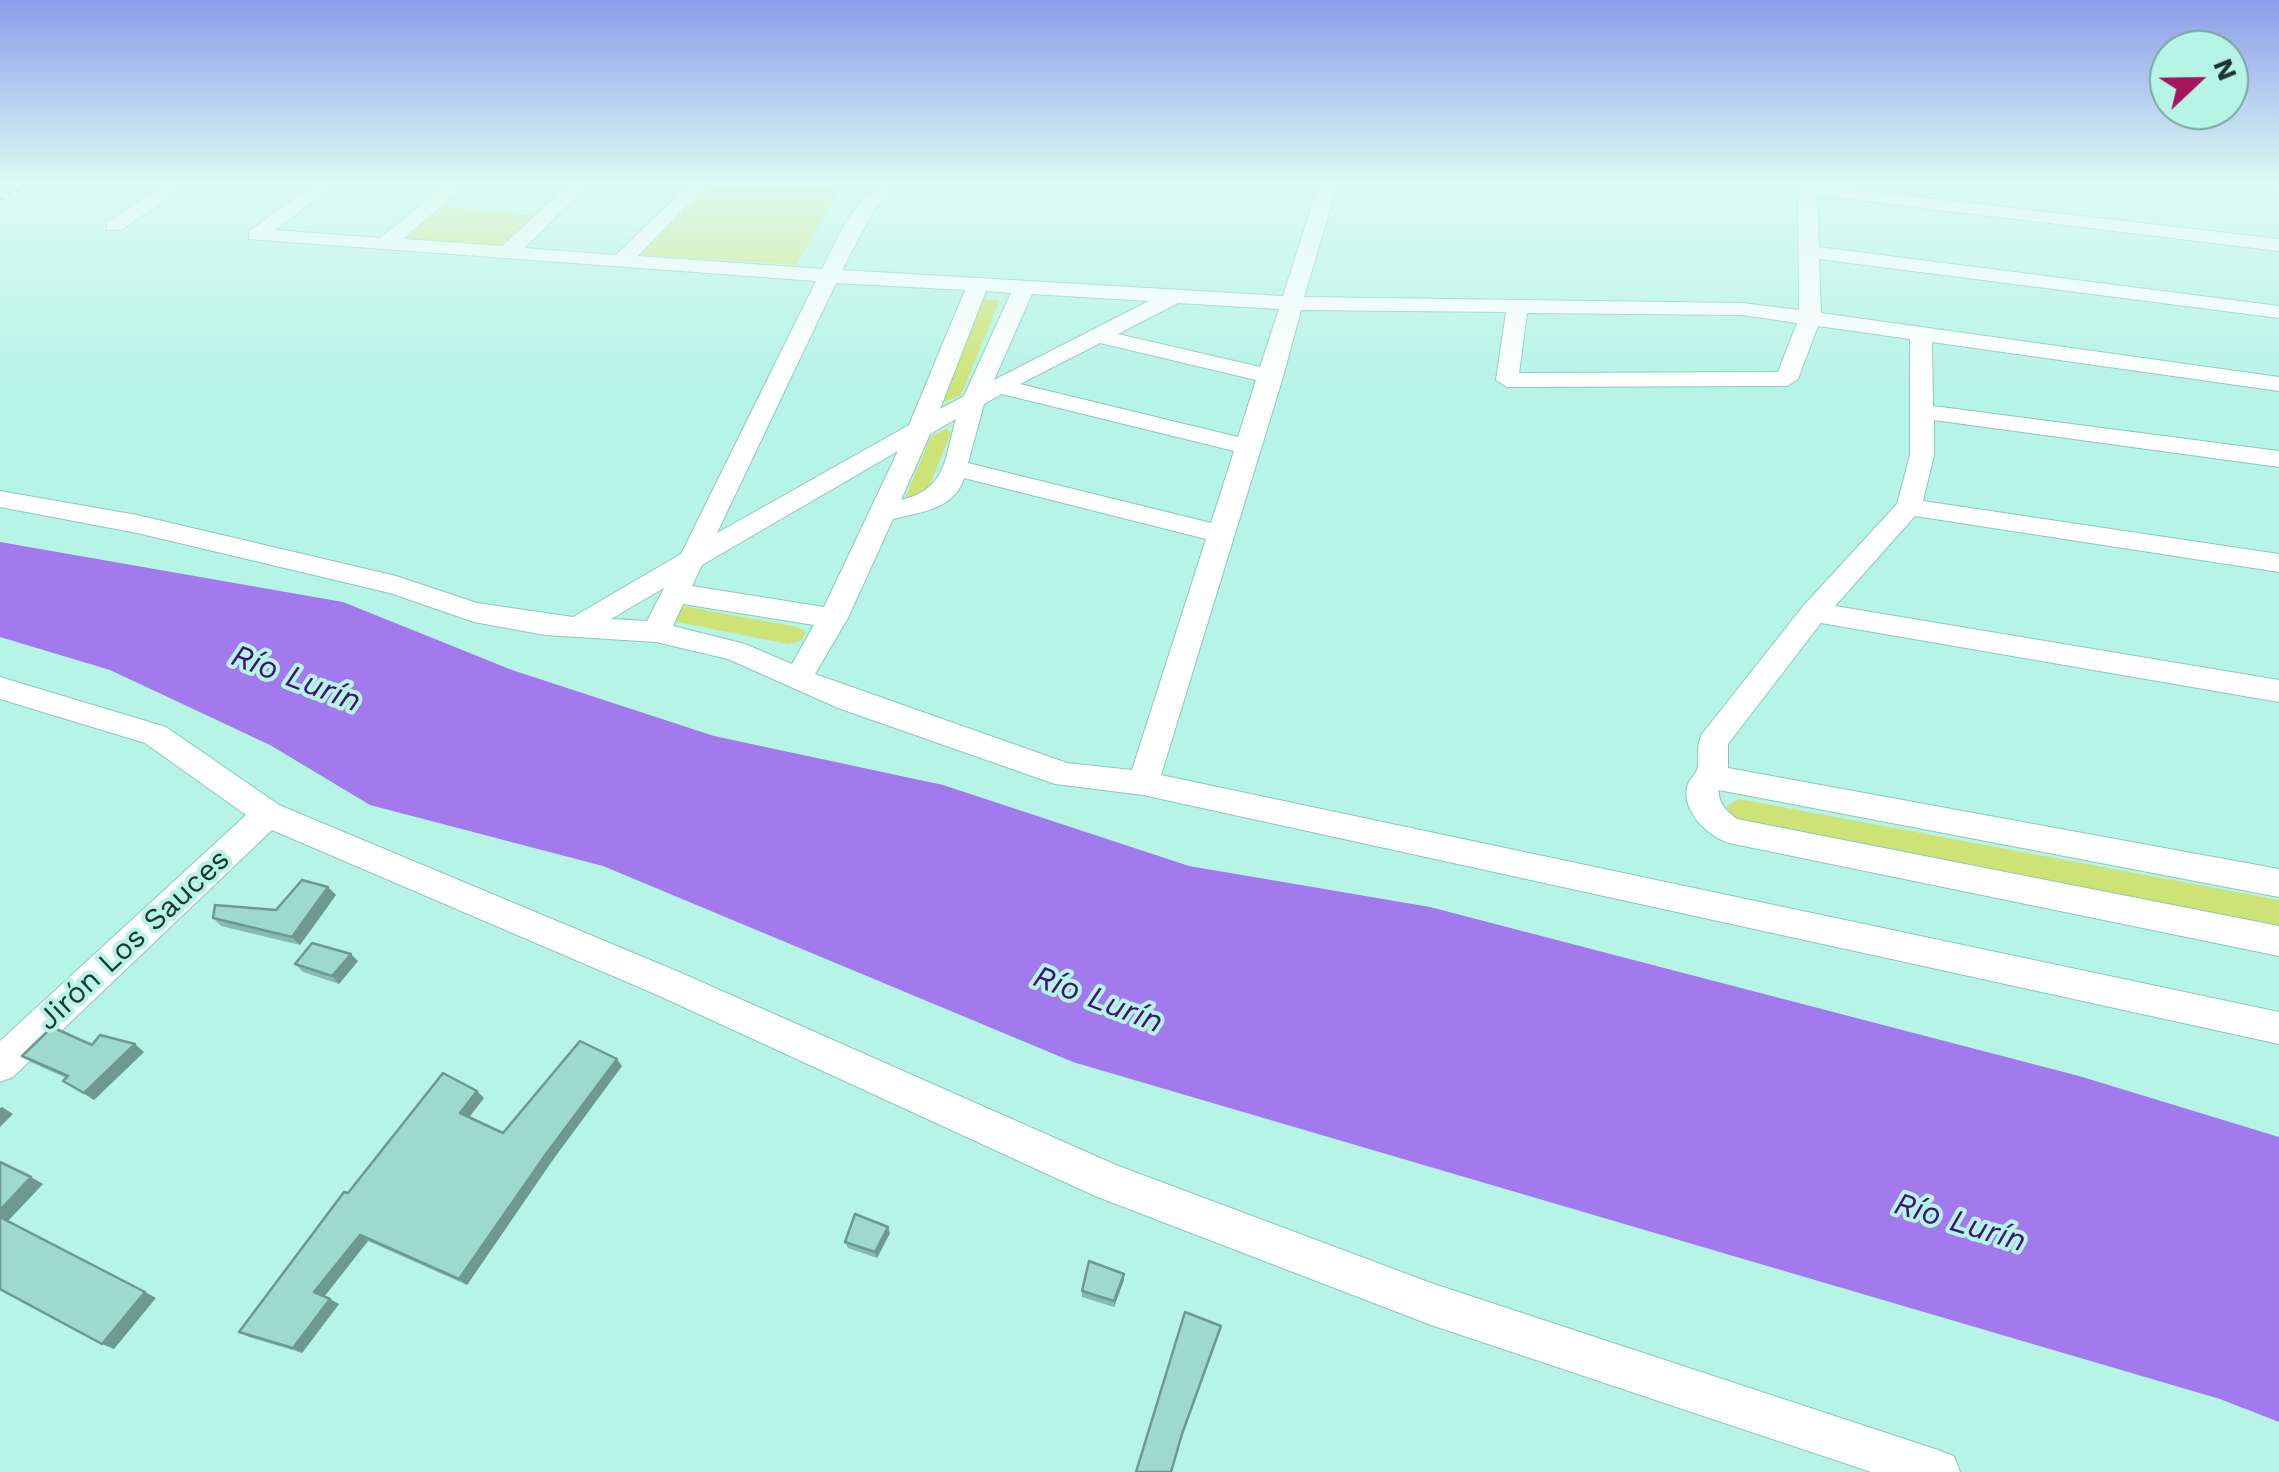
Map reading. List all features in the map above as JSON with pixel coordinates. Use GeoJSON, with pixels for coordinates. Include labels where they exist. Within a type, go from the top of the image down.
{"type":"FeatureCollection","features":[{"type":"Feature","properties":{"kind":"street"},"geometry":{"type":"LineString","coordinates":[[489,252],[1292,303],[1742,309],[2279,384]]}},
{"type":"Feature","properties":{"kind":"street"},"geometry":{"type":"LineString","coordinates":[[621,261],[630,252]]}},
{"type":"Feature","properties":{"kind":"street"},"geometry":{"type":"LineString","coordinates":[[656,632],[842,252]]}},
{"type":"Feature","properties":{"kind":"street"},"geometry":{"type":"LineString","coordinates":[[1143,783],[1308,252]]}},
{"type":"Feature","properties":{"kind":"street"},"geometry":{"type":"LineString","coordinates":[[1517,308],[1507,380],[1787,379],[1810,318],[1810,252],[2279,312]]}},
{"type":"Feature","properties":{"kind":"street"},"geometry":{"type":"LineString","coordinates":[[799,678],[834,618],[884,513],[979,282]]}},
{"type":"Feature","properties":{"kind":"street"},"geometry":{"type":"LineString","coordinates":[[884,513],[941,497],[956,468],[974,400],[1025,286]]}},
{"type":"Feature","properties":{"kind":"street"},"geometry":{"type":"LineString","coordinates":[[577,627],[998,386],[1100,337],[1176,294]]}},
{"type":"Feature","properties":{"kind":"street"},"geometry":{"type":"LineString","coordinates":[[1921,333],[1922,455],[1909,507],[1814,612],[1712,742],[1713,777],[1703,786],[1701,800],[1713,818],[1729,830],[2279,941]]}},
{"type":"Feature","properties":{"kind":"street"},"geometry":{"type":"LineString","coordinates":[[1100,337],[1272,377]]}},
{"type":"Feature","properties":{"kind":"street"},"geometry":{"type":"LineString","coordinates":[[998,386],[1247,447]]}},
{"type":"Feature","properties":{"kind":"street"},"geometry":{"type":"LineString","coordinates":[[1924,412],[2279,460]]}},
{"type":"Feature","properties":{"kind":"street"},"geometry":{"type":"LineString","coordinates":[[956,468],[1218,533]]}},
{"type":"Feature","properties":{"kind":"street"},"geometry":{"type":"LineString","coordinates":[[0,498],[138,524],[396,585],[474,612],[577,627],[656,632],[735,651],[848,700],[1066,775],[1143,783],[2279,1028]]}},
{"type":"Feature","properties":{"kind":"street"},"geometry":{"type":"LineString","coordinates":[[1909,507],[2279,563]]}},
{"type":"Feature","properties":{"kind":"street"},"geometry":{"type":"LineString","coordinates":[[676,593],[834,618]]}},
{"type":"Feature","properties":{"kind":"street"},"geometry":{"type":"LineString","coordinates":[[1814,612],[2279,691]]}},
{"type":"Feature","properties":{"kind":"street"},"geometry":{"type":"LineString","coordinates":[[0,688],[155,735],[268,814],[667,983],[1109,1182],[1431,1304],[1938,1472]]}},
{"type":"Feature","properties":{"kind":"street"},"geometry":{"type":"LineString","coordinates":[[1713,777],[2279,883]]}},
{"type":"Feature","properties":{"kind":"street","name":"Jirón Los Sauces"},"geometry":{"type":"LineString","coordinates":[[0,1066],[268,814]]}},
{"type":"Feature","properties":{"kind":"green space"},"geometry":{"type":"Polygon","coordinates":[[[644,252],[804,252],[796,265],[641,255],[644,252]]]}},
{"type":"Feature","properties":{"kind":"green space"},"geometry":{"type":"Polygon","coordinates":[[[980,299],[1000,300],[961,395],[933,407],[980,299]]]}},
{"type":"Feature","properties":{"kind":"green space"},"geometry":{"type":"Polygon","coordinates":[[[946,429],[951,433],[924,499],[905,498],[931,436],[946,429]]]}},
{"type":"Feature","properties":{"kind":"green space"},"geometry":{"type":"Polygon","coordinates":[[[678,605],[797,627],[806,632],[801,641],[788,644],[667,620],[678,605]]]}},
{"type":"Feature","properties":{"kind":"green space"},"geometry":{"type":"Polygon","coordinates":[[[1739,799],[2279,900],[2279,929],[1743,826],[1726,807],[1739,799]]]}},
{"type":"Feature","properties":{"kind":"water","name":"Río Lurín"},"geometry":{"type":"Polygon","coordinates":[[[0,542],[343,602],[512,670],[714,736],[943,785],[1189,866],[1430,907],[2079,1076],[2279,1137],[2279,1422],[2220,1399],[1073,1062],[603,866],[370,805],[270,745],[110,670],[0,637],[0,542]]]}},
{"type":"Feature","properties":{"kind":"building"},"geometry":{"type":"Polygon","coordinates":[[[302,880],[328,887],[292,937],[213,918],[215,905],[276,910],[302,880]]]}},
{"type":"Feature","properties":{"kind":"building"},"geometry":{"type":"Polygon","coordinates":[[[312,943],[351,954],[332,976],[295,964],[312,943]]]}},
{"type":"Feature","properties":{"kind":"building"},"geometry":{"type":"Polygon","coordinates":[[[52,1027],[92,1045],[100,1035],[135,1044],[84,1093],[63,1081],[68,1076],[22,1056],[52,1027]]]}},
{"type":"Feature","properties":{"kind":"building"},"geometry":{"type":"Polygon","coordinates":[[[580,1041],[617,1059],[459,1279],[360,1235],[314,1292],[330,1299],[293,1348],[239,1332],[344,1192],[348,1193],[443,1073],[477,1091],[460,1113],[503,1133],[580,1041]]]}},
{"type":"Feature","properties":{"kind":"building"},"geometry":{"type":"Polygon","coordinates":[[[0,1162],[31,1177],[0,1210],[0,1162]]]}},
{"type":"Feature","properties":{"kind":"building"},"geometry":{"type":"Polygon","coordinates":[[[855,1214],[888,1227],[875,1252],[845,1242],[855,1214]]]}},
{"type":"Feature","properties":{"kind":"building"},"geometry":{"type":"Polygon","coordinates":[[[0,1217],[145,1292],[102,1344],[0,1289],[0,1217]]]}},
{"type":"Feature","properties":{"kind":"building"},"geometry":{"type":"Polygon","coordinates":[[[1089,1261],[1124,1274],[1114,1301],[1082,1291],[1089,1261]]]}},
{"type":"Feature","properties":{"kind":"building"},"geometry":{"type":"Polygon","coordinates":[[[1185,1312],[1221,1326],[1171,1472],[1136,1472],[1185,1312]]]}}]}
